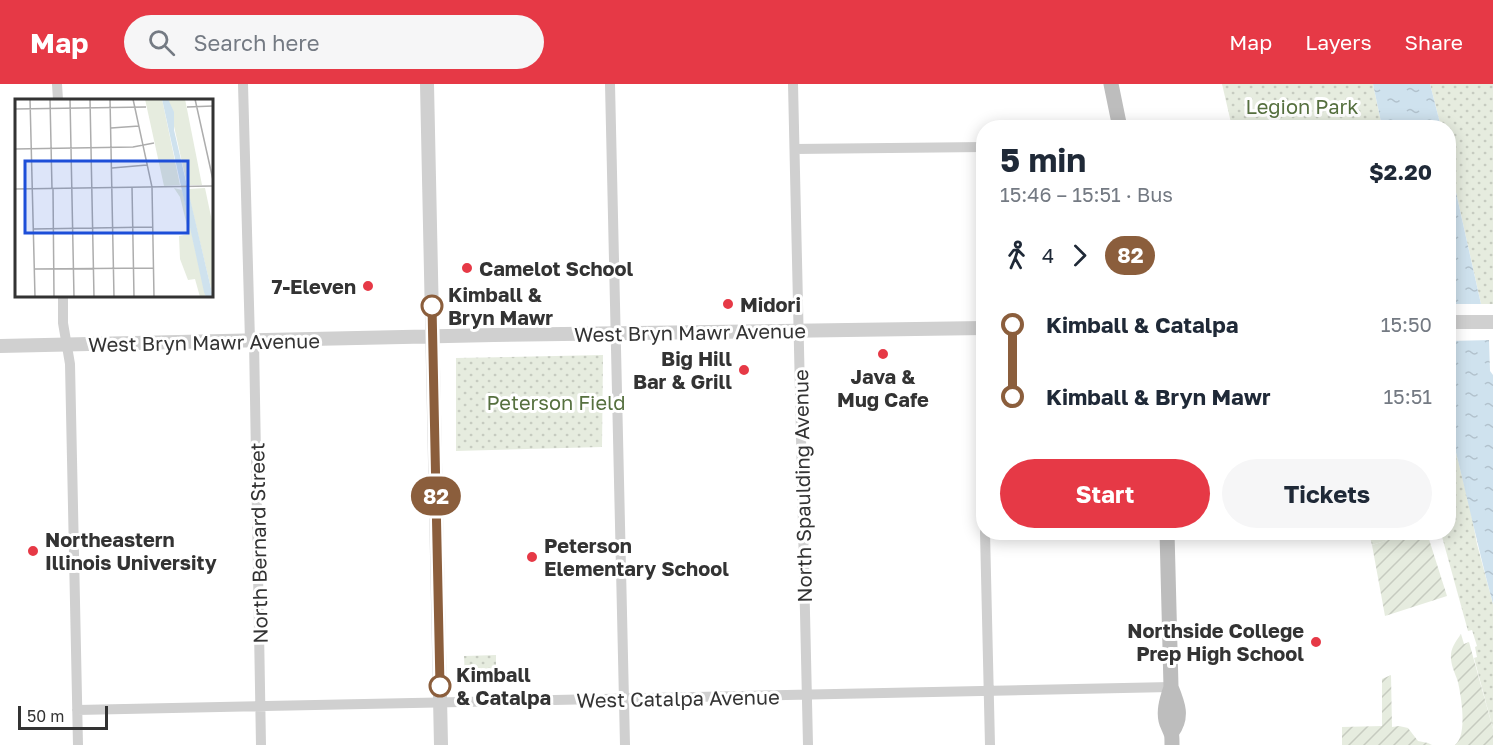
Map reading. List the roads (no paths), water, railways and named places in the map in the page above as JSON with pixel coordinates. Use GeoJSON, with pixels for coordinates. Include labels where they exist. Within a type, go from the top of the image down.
{"type":"FeatureCollection","features":[{"type":"Feature","properties":{"kind":"main road"},"geometry":{"type":"LineString","coordinates":[[1111,84],[1118,120]]}},
{"type":"Feature","properties":{"kind":"main road"},"geometry":{"type":"LineString","coordinates":[[1167,540],[1171,687],[1179,705],[1178,724],[1172,739]]}},
{"type":"Feature","properties":{"kind":"street"},"geometry":{"type":"LineString","coordinates":[[57,84],[58,99]]}},
{"type":"Feature","properties":{"kind":"street","name":"North Bernard Street"},"geometry":{"type":"LineString","coordinates":[[243,84],[252,341],[261,745]]}},
{"type":"Feature","properties":{"kind":"street"},"geometry":{"type":"LineString","coordinates":[[427,84],[441,745]]}},
{"type":"Feature","properties":{"kind":"street"},"geometry":{"type":"LineString","coordinates":[[610,84],[624,745]]}},
{"type":"Feature","properties":{"kind":"street","name":"North Spaulding Avenue"},"geometry":{"type":"LineString","coordinates":[[793,84],[808,745]]}},
{"type":"Feature","properties":{"kind":"street"},"geometry":{"type":"LineString","coordinates":[[795,149],[976,147]]}},
{"type":"Feature","properties":{"kind":"street"},"geometry":{"type":"LineString","coordinates":[[63,297],[63,323],[70,364],[78,745]]}},
{"type":"Feature","properties":{"kind":"street"},"geometry":{"type":"LineString","coordinates":[[1456,322],[1493,322]]}},
{"type":"Feature","properties":{"kind":"street","name":"West Bryn Mawr Avenue"},"geometry":{"type":"LineString","coordinates":[[0,346],[433,336],[976,328]]}},
{"type":"Feature","properties":{"kind":"street"},"geometry":{"type":"LineString","coordinates":[[985,540],[990,745]]}},
{"type":"Feature","properties":{"kind":"street","name":"West Catalpa Avenue"},"geometry":{"type":"LineString","coordinates":[[77,710],[1171,687]]}},
{"type":"Feature","properties":{"kind":"water"},"geometry":{"type":"Polygon","coordinates":[[[1373,84],[1430,84],[1439,120],[1381,120],[1373,84]]]}},
{"type":"Feature","properties":{"kind":"water"},"geometry":{"type":"Polygon","coordinates":[[[1456,192],[1489,340],[1490,371],[1493,375],[1493,604],[1456,453],[1456,192]]]}},
{"type":"Feature","properties":{"kind":"place","name":"Camelot School"},"geometry":{"type":"Point","coordinates":[467,268]}},
{"type":"Feature","properties":{"kind":"place","name":"7-Eleven"},"geometry":{"type":"Point","coordinates":[368,286]}},
{"type":"Feature","properties":{"kind":"place","name":"Midori"},"geometry":{"type":"Point","coordinates":[728,304]}},
{"type":"Feature","properties":{"kind":"place","name":"Kimball & Bryn Mawr"},"geometry":{"type":"Point","coordinates":[432,306]}},
{"type":"Feature","properties":{"kind":"place","name":"Java & Mug Cafe"},"geometry":{"type":"Point","coordinates":[883,354]}},
{"type":"Feature","properties":{"kind":"place","name":"Big Hill Bar & Grill"},"geometry":{"type":"Point","coordinates":[744,370]}},
{"type":"Feature","properties":{"kind":"place","name":"Northeastern Illinois University"},"geometry":{"type":"Point","coordinates":[33,551]}},
{"type":"Feature","properties":{"kind":"place","name":"Peterson Elementary School"},"geometry":{"type":"Point","coordinates":[532,557]}},
{"type":"Feature","properties":{"kind":"place","name":"Northside College Prep High School"},"geometry":{"type":"Point","coordinates":[1316,642]}},
{"type":"Feature","properties":{"kind":"place","name":"Kimball & Catalpa"},"geometry":{"type":"Point","coordinates":[440,686]}},
{"type":"Feature","properties":{"kind":"park label","name":"Legion Park"},"geometry":{"type":"Point","coordinates":[1302,106]}},
{"type":"Feature","properties":{"kind":"park label","name":"Peterson Field"},"geometry":{"type":"Point","coordinates":[556,402]}}]}
